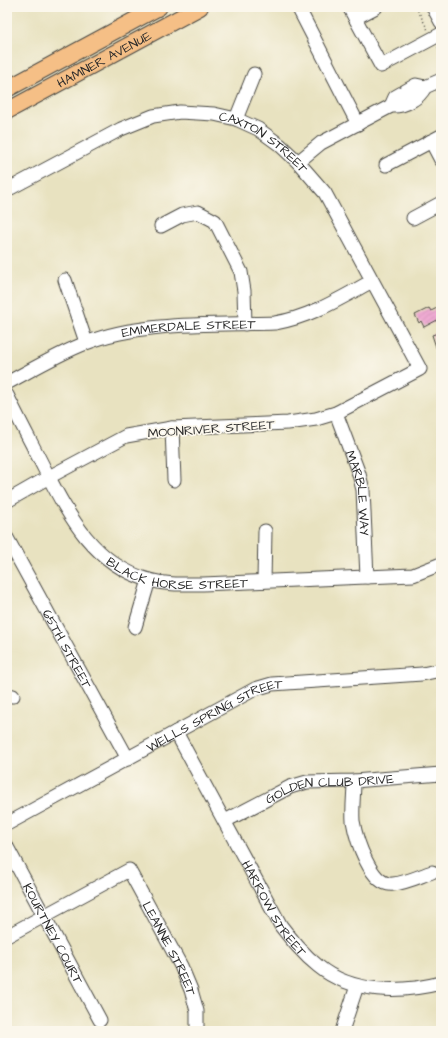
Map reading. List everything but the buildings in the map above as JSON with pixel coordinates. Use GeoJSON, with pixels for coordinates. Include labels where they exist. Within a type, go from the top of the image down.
{"type":"FeatureCollection","features":[{"type":"Feature","properties":{"kind":"main road","name":"HAMNER AVENUE"},"geometry":{"type":"LineString","coordinates":[[7,89],[159,7]]}},
{"type":"Feature","properties":{"kind":"main road","name":"HAMNER AVENUE"},"geometry":{"type":"LineString","coordinates":[[7,111],[200,7]]}},
{"type":"Feature","properties":{"kind":"street"},"geometry":{"type":"LineString","coordinates":[[298,7],[358,124]]}},
{"type":"Feature","properties":{"kind":"street"},"geometry":{"type":"LineString","coordinates":[[376,7],[352,13],[381,66],[441,34]]}},
{"type":"Feature","properties":{"kind":"street"},"geometry":{"type":"LineString","coordinates":[[433,7],[441,22]]}},
{"type":"Feature","properties":{"kind":"street"},"geometry":{"type":"LineString","coordinates":[[236,119],[254,74]]}},
{"type":"Feature","properties":{"kind":"street"},"geometry":{"type":"LineString","coordinates":[[298,162],[321,143],[391,106],[400,107],[409,95],[421,95],[425,87],[441,80]]}},
{"type":"Feature","properties":{"kind":"street","name":"CAXTON STREET"},"geometry":{"type":"LineString","coordinates":[[7,190],[121,129],[153,116],[180,112],[214,114],[236,119],[258,129],[280,145],[298,162],[326,193],[420,369]]}},
{"type":"Feature","properties":{"kind":"street"},"geometry":{"type":"LineString","coordinates":[[386,165],[436,139],[441,160]]}},
{"type":"Feature","properties":{"kind":"street"},"geometry":{"type":"LineString","coordinates":[[413,218],[441,203]]}},
{"type":"Feature","properties":{"kind":"street"},"geometry":{"type":"LineString","coordinates":[[161,226],[182,215],[198,212],[215,221],[240,272],[244,290],[246,324]]}},
{"type":"Feature","properties":{"kind":"street"},"geometry":{"type":"LineString","coordinates":[[65,280],[86,342]]}},
{"type":"Feature","properties":{"kind":"street","name":"EMMERDALE STREET"},"geometry":{"type":"LineString","coordinates":[[7,383],[86,342],[106,336],[146,328],[275,323],[295,320],[316,311],[372,281]]}},
{"type":"Feature","properties":{"kind":"street","name":"MOONRIVER STREET"},"geometry":{"type":"LineString","coordinates":[[7,501],[126,436],[172,428],[288,423],[316,419],[336,413],[420,369]]}},
{"type":"Feature","properties":{"kind":"street","name":"BLACK HORSE STREET"},"geometry":{"type":"LineString","coordinates":[[7,395],[72,520],[90,543],[114,564],[149,580],[171,584],[414,575],[441,564]]}},
{"type":"Feature","properties":{"kind":"street","name":"MARBLE WAY"},"geometry":{"type":"LineString","coordinates":[[336,413],[359,474],[363,490],[367,577]]}},
{"type":"Feature","properties":{"kind":"street"},"geometry":{"type":"LineString","coordinates":[[172,428],[174,480]]}},
{"type":"Feature","properties":{"kind":"street"},"geometry":{"type":"LineString","coordinates":[[264,581],[265,531]]}},
{"type":"Feature","properties":{"kind":"street","name":"65TH STREET"},"geometry":{"type":"LineString","coordinates":[[7,538],[128,759]]}},
{"type":"Feature","properties":{"kind":"street"},"geometry":{"type":"LineString","coordinates":[[135,627],[149,580]]}},
{"type":"Feature","properties":{"kind":"street","name":"WELLS SPRING STREET"},"geometry":{"type":"LineString","coordinates":[[7,824],[255,689],[272,684],[422,674],[441,670]]}},
{"type":"Feature","properties":{"kind":"street","name":"HARROW STREET"},"geometry":{"type":"LineString","coordinates":[[176,732],[281,926],[299,949],[319,967],[357,986],[390,990],[417,989],[441,983]]}},
{"type":"Feature","properties":{"kind":"street","name":"GOLDEN CLUB DRIVE"},"geometry":{"type":"LineString","coordinates":[[225,821],[290,787],[307,782],[354,781],[441,774]]}},
{"type":"Feature","properties":{"kind":"street"},"geometry":{"type":"LineString","coordinates":[[354,781],[353,821],[360,846],[369,867],[379,880],[392,885],[432,872]]}},
{"type":"Feature","properties":{"kind":"street","name":"KOURTNEY COURT"},"geometry":{"type":"LineString","coordinates":[[7,847],[100,1020]]}},
{"type":"Feature","properties":{"kind":"street","name":"LEANNE STREET"},"geometry":{"type":"LineString","coordinates":[[44,916],[129,870],[181,966],[191,990],[197,1011],[197,1031]]}},
{"type":"Feature","properties":{"kind":"street"},"geometry":{"type":"LineString","coordinates":[[7,936],[44,916]]}},
{"type":"Feature","properties":{"kind":"street"},"geometry":{"type":"LineString","coordinates":[[342,1031],[357,986]]}}]}
